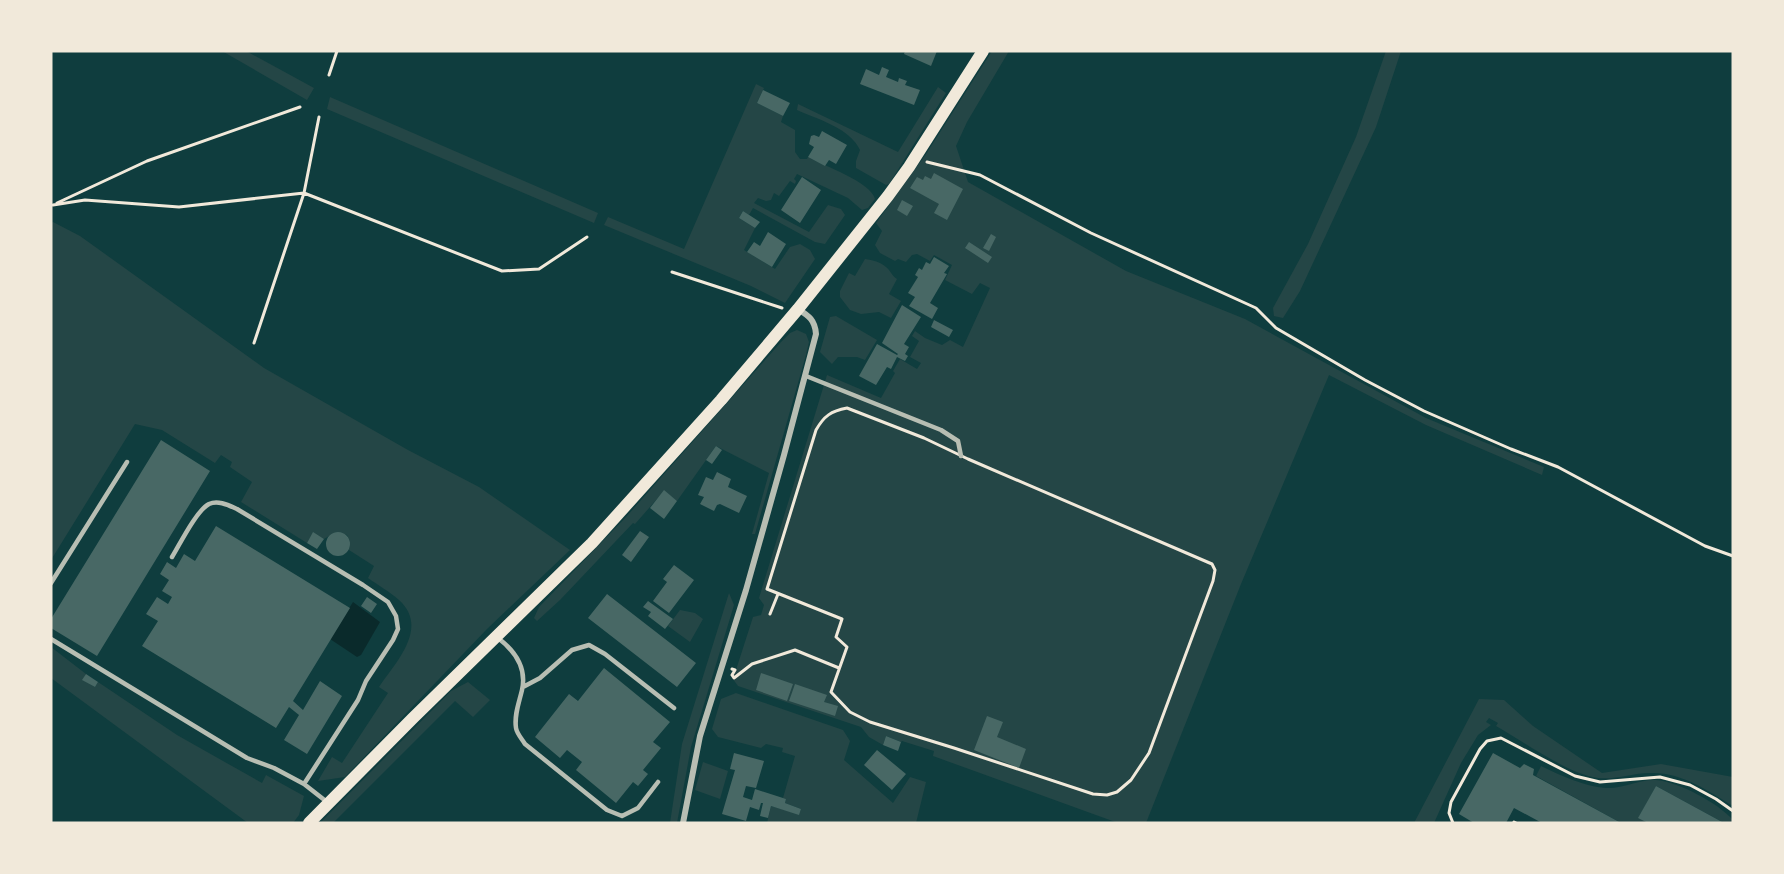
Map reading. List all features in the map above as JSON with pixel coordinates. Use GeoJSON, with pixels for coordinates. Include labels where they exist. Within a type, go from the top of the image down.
{"type":"FeatureCollection","features":[{"type":"Feature","properties":{"kind":"main road"},"geometry":{"type":"LineString","coordinates":[[309,823],[592,543],[721,400],[798,309],[909,167],[984,51]]}},
{"type":"Feature","properties":{"kind":"street"},"geometry":{"type":"LineString","coordinates":[[683,823],[694,762],[746,590],[816,334],[816,325],[811,318],[798,309]]}},
{"type":"Feature","properties":{"kind":"lane"},"geometry":{"type":"LineString","coordinates":[[806,376],[941,430],[958,441],[961,456]]}},
{"type":"Feature","properties":{"kind":"lane"},"geometry":{"type":"LineString","coordinates":[[51,583],[127,462]]}},
{"type":"Feature","properties":{"kind":"lane"},"geometry":{"type":"LineString","coordinates":[[172,557],[201,511],[210,503],[223,503],[237,508],[388,602],[396,616],[398,630],[366,681],[358,699],[304,784]]}},
{"type":"Feature","properties":{"kind":"lane"},"geometry":{"type":"LineString","coordinates":[[497,638],[514,653],[522,666],[523,687],[516,711],[516,730],[525,744],[607,810],[622,816],[638,808],[658,782]]}},
{"type":"Feature","properties":{"kind":"lane"},"geometry":{"type":"LineString","coordinates":[[51,639],[247,758],[274,768],[304,784],[329,803]]}},
{"type":"Feature","properties":{"kind":"lane"},"geometry":{"type":"LineString","coordinates":[[523,687],[540,678],[572,650],[589,645],[605,654],[674,708]]}},
{"type":"Feature","properties":{"kind":"path"},"geometry":{"type":"LineString","coordinates":[[329,75],[337,51]]}},
{"type":"Feature","properties":{"kind":"path"},"geometry":{"type":"LineString","coordinates":[[300,107],[147,161],[53,206],[85,200],[179,207],[304,193],[502,271],[539,269],[586,237]]}},
{"type":"Feature","properties":{"kind":"path"},"geometry":{"type":"LineString","coordinates":[[254,343],[304,193],[319,117]]}},
{"type":"Feature","properties":{"kind":"path"},"geometry":{"type":"LineString","coordinates":[[929,163],[980,175],[1091,233],[1256,308],[1276,328],[1375,385],[1456,425],[1558,467],[1705,546],[1733,556]]}},
{"type":"Feature","properties":{"kind":"path"},"geometry":{"type":"LineString","coordinates":[[672,272],[782,308]]}},
{"type":"Feature","properties":{"kind":"path"},"geometry":{"type":"LineString","coordinates":[[847,408],[924,438],[1212,564],[1215,570],[1213,581],[1149,753],[1131,780],[1117,792],[1107,795],[1093,794],[900,732],[850,712],[831,692],[847,647],[836,637],[842,619],[778,593],[767,589],[816,430],[824,417],[836,410],[847,408]]}},
{"type":"Feature","properties":{"kind":"path"},"geometry":{"type":"LineString","coordinates":[[770,615],[778,593]]}},
{"type":"Feature","properties":{"kind":"path"},"geometry":{"type":"LineString","coordinates":[[722,666],[735,670],[732,675],[734,678],[752,664],[795,650],[839,669]]}},
{"type":"Feature","properties":{"kind":"path"},"geometry":{"type":"LineString","coordinates":[[1453,823],[1449,813],[1451,802],[1480,749],[1486,741],[1501,738],[1575,776],[1600,782],[1660,777],[1689,785],[1716,799],[1733,812]]}},
{"type":"Feature","properties":{"kind":"shaded area"},"geometry":{"type":"Polygon","coordinates":[[[222,51],[246,51],[314,88],[307,100],[222,51]]]}},
{"type":"Feature","properties":{"kind":"shaded area"},"geometry":{"type":"Polygon","coordinates":[[[992,51],[1009,51],[967,122],[956,146],[968,182],[1126,271],[1245,319],[1426,418],[1544,467],[1542,475],[1426,425],[1329,375],[1241,584],[1146,823],[1118,823],[933,756],[934,751],[886,736],[883,745],[869,737],[861,727],[738,686],[730,675],[735,673],[753,617],[761,615],[764,605],[759,598],[827,375],[881,398],[900,359],[917,369],[921,363],[910,357],[919,341],[912,336],[915,331],[942,345],[950,340],[963,347],[990,288],[980,283],[972,294],[945,280],[952,265],[934,255],[930,261],[917,254],[912,255],[906,262],[898,259],[895,261],[880,253],[875,245],[882,231],[876,223],[926,154],[992,51]]]}},
{"type":"Feature","properties":{"kind":"shaded area"},"geometry":{"type":"Polygon","coordinates":[[[1386,51],[1401,51],[1376,127],[1300,291],[1283,318],[1274,316],[1273,308],[1308,244],[1356,137],[1386,51]]]}},
{"type":"Feature","properties":{"kind":"shaded area"},"geometry":{"type":"Polygon","coordinates":[[[756,84],[764,88],[757,103],[783,116],[781,122],[795,130],[795,152],[800,159],[808,157],[846,175],[865,187],[875,199],[868,208],[862,210],[848,198],[797,174],[794,179],[795,184],[790,181],[779,196],[774,193],[771,200],[758,198],[754,203],[809,232],[828,205],[841,209],[845,215],[825,244],[815,242],[753,208],[749,215],[743,211],[739,218],[755,228],[744,250],[775,269],[790,247],[800,244],[810,250],[815,259],[785,303],[751,286],[604,225],[608,217],[684,249],[756,84]]]}},
{"type":"Feature","properties":{"kind":"shaded area"},"geometry":{"type":"Polygon","coordinates":[[[938,87],[946,93],[889,184],[886,185],[856,168],[860,150],[849,136],[832,125],[797,110],[798,104],[898,152],[938,87]]]}},
{"type":"Feature","properties":{"kind":"shaded area"},"geometry":{"type":"Polygon","coordinates":[[[330,97],[598,213],[594,223],[327,109],[330,97]]]}},
{"type":"Feature","properties":{"kind":"shaded area"},"geometry":{"type":"Polygon","coordinates":[[[51,223],[80,236],[264,368],[408,450],[479,487],[570,550],[487,629],[345,777],[318,781],[332,757],[342,763],[388,693],[379,687],[401,656],[411,634],[408,611],[399,600],[368,578],[374,566],[349,550],[350,542],[347,535],[336,532],[324,539],[313,533],[307,543],[241,502],[252,482],[230,467],[232,462],[221,455],[215,463],[162,430],[135,424],[51,560],[51,223]]]}},
{"type":"Feature","properties":{"kind":"shaded area"},"geometry":{"type":"Polygon","coordinates":[[[865,259],[884,265],[897,279],[889,294],[901,301],[891,318],[879,312],[861,314],[850,310],[840,297],[840,291],[849,273],[855,276],[865,259]]]}},
{"type":"Feature","properties":{"kind":"shaded area"},"geometry":{"type":"Polygon","coordinates":[[[836,316],[877,340],[865,360],[857,357],[838,357],[832,364],[820,352],[830,317],[836,316]]]}},
{"type":"Feature","properties":{"kind":"shaded area"},"geometry":{"type":"Polygon","coordinates":[[[797,330],[806,334],[809,342],[755,534],[752,534],[769,473],[716,446],[677,501],[664,491],[635,524],[633,523],[537,621],[534,618],[539,607],[626,517],[781,342],[797,330]]]}},
{"type":"Feature","properties":{"kind":"shaded area"},"geometry":{"type":"Polygon","coordinates":[[[729,593],[734,605],[691,747],[677,823],[670,823],[682,744],[729,593]]]}},
{"type":"Feature","properties":{"kind":"shaded area"},"geometry":{"type":"Polygon","coordinates":[[[353,602],[380,622],[361,655],[357,657],[330,639],[353,602]]]}},
{"type":"Feature","properties":{"kind":"shaded area"},"geometry":{"type":"Polygon","coordinates":[[[680,610],[695,613],[703,619],[690,642],[668,626],[680,610]]]}},
{"type":"Feature","properties":{"kind":"shaded area"},"geometry":{"type":"Polygon","coordinates":[[[51,647],[86,674],[83,680],[95,687],[98,682],[177,735],[262,783],[266,775],[304,796],[299,815],[293,823],[248,823],[51,678],[51,647]]]}},
{"type":"Feature","properties":{"kind":"shaded area"},"geometry":{"type":"Polygon","coordinates":[[[468,682],[490,700],[473,717],[455,701],[333,823],[320,823],[451,691],[468,682]]]}},
{"type":"Feature","properties":{"kind":"shaded area"},"geometry":{"type":"Polygon","coordinates":[[[736,693],[843,730],[850,741],[844,760],[893,803],[910,777],[926,782],[916,823],[767,823],[771,806],[799,814],[801,809],[785,803],[786,799],[783,798],[795,756],[782,752],[783,748],[766,744],[761,748],[718,737],[712,729],[721,699],[736,693]]]}},
{"type":"Feature","properties":{"kind":"shaded area"},"geometry":{"type":"Polygon","coordinates":[[[1479,699],[1504,700],[1533,726],[1602,773],[1661,764],[1733,777],[1733,806],[1705,789],[1675,776],[1646,773],[1598,778],[1586,775],[1546,756],[1496,726],[1498,723],[1489,718],[1486,722],[1491,725],[1478,735],[1461,763],[1434,823],[1414,823],[1479,699]]]}},
{"type":"Feature","properties":{"kind":"shaded area"},"geometry":{"type":"Polygon","coordinates":[[[703,762],[728,771],[720,799],[695,790],[703,762]]]}},
{"type":"Feature","properties":{"kind":"shaded area"},"geometry":{"type":"Polygon","coordinates":[[[1541,766],[1581,783],[1597,787],[1619,787],[1650,780],[1676,785],[1708,800],[1726,813],[1733,823],[1724,823],[1656,786],[1639,817],[1648,823],[1621,823],[1536,776],[1541,766]]]}},
{"type":"Feature","properties":{"kind":"building"},"geometry":{"type":"Polygon","coordinates":[[[905,51],[937,51],[931,66],[904,54],[905,51]]]}},
{"type":"Feature","properties":{"kind":"building"},"geometry":{"type":"Polygon","coordinates":[[[882,67],[889,70],[886,77],[898,82],[899,78],[907,81],[905,85],[920,90],[914,105],[860,84],[866,69],[879,75],[882,67]]]}},
{"type":"Feature","properties":{"kind":"building"},"geometry":{"type":"Polygon","coordinates":[[[763,90],[790,103],[783,116],[757,103],[763,90]]]}},
{"type":"Feature","properties":{"kind":"building"},"geometry":{"type":"Polygon","coordinates":[[[822,131],[847,145],[836,164],[829,160],[825,166],[808,157],[814,147],[809,144],[811,136],[819,137],[822,131]]]}},
{"type":"Feature","properties":{"kind":"building"},"geometry":{"type":"Polygon","coordinates":[[[934,173],[963,189],[947,220],[934,213],[939,204],[910,188],[917,177],[923,180],[925,176],[931,179],[934,173]]]}},
{"type":"Feature","properties":{"kind":"building"},"geometry":{"type":"Polygon","coordinates":[[[802,177],[821,190],[800,223],[781,210],[802,177]]]}},
{"type":"Feature","properties":{"kind":"building"},"geometry":{"type":"Polygon","coordinates":[[[902,200],[913,206],[907,216],[897,210],[902,200]]]}},
{"type":"Feature","properties":{"kind":"building"},"geometry":{"type":"Polygon","coordinates":[[[743,211],[760,222],[755,228],[739,218],[743,211]]]}},
{"type":"Feature","properties":{"kind":"building"},"geometry":{"type":"Polygon","coordinates":[[[768,232],[786,244],[772,267],[747,252],[754,242],[760,246],[768,232]]]}},
{"type":"Feature","properties":{"kind":"building"},"geometry":{"type":"Polygon","coordinates":[[[991,234],[996,237],[989,251],[983,248],[991,234]]]}},
{"type":"Feature","properties":{"kind":"building"},"geometry":{"type":"Polygon","coordinates":[[[969,242],[992,257],[988,263],[965,248],[969,242]]]}},
{"type":"Feature","properties":{"kind":"building"},"geometry":{"type":"Polygon","coordinates":[[[934,257],[949,266],[944,273],[947,274],[930,303],[938,308],[932,319],[909,306],[915,297],[908,293],[918,277],[915,275],[919,268],[922,270],[926,262],[930,264],[934,257]]]}},
{"type":"Feature","properties":{"kind":"building"},"geometry":{"type":"Polygon","coordinates":[[[902,305],[921,317],[904,344],[909,347],[905,354],[908,356],[905,361],[897,357],[891,369],[887,367],[876,385],[859,376],[877,344],[898,354],[882,343],[902,305]]]}},
{"type":"Feature","properties":{"kind":"building"},"geometry":{"type":"Polygon","coordinates":[[[934,320],[953,330],[949,337],[931,327],[934,320]]]}},
{"type":"Feature","properties":{"kind":"building"},"geometry":{"type":"Polygon","coordinates":[[[161,440],[210,471],[97,656],[51,628],[51,619],[161,440]]]}},
{"type":"Feature","properties":{"kind":"building"},"geometry":{"type":"Polygon","coordinates":[[[716,446],[722,450],[712,464],[706,460],[716,446]]]}},
{"type":"Feature","properties":{"kind":"building"},"geometry":{"type":"Polygon","coordinates":[[[717,472],[731,479],[728,487],[747,496],[739,513],[720,504],[714,511],[700,504],[704,497],[698,495],[706,477],[713,480],[717,472]]]}},
{"type":"Feature","properties":{"kind":"building"},"geometry":{"type":"Polygon","coordinates":[[[664,490],[677,501],[664,519],[650,508],[664,490]]]}},
{"type":"Feature","properties":{"kind":"building"},"geometry":{"type":"Polygon","coordinates":[[[216,526],[350,608],[293,701],[303,710],[320,681],[342,696],[307,754],[284,740],[299,715],[289,707],[276,728],[142,646],[158,621],[146,614],[157,597],[168,604],[172,597],[162,591],[169,580],[160,574],[167,562],[176,568],[184,554],[195,561],[216,526]]]}},
{"type":"Feature","properties":{"kind":"building"},"geometry":{"type":"Polygon","coordinates":[[[640,531],[649,537],[631,562],[622,555],[640,531]]]}},
{"type":"Feature","properties":{"kind":"building"},"geometry":{"type":"Polygon","coordinates":[[[313,532],[324,539],[317,549],[307,543],[313,532]]]}},
{"type":"Feature","properties":{"kind":"building"},"geometry":{"type":"Polygon","coordinates":[[[338,532],[347,535],[350,544],[347,553],[338,556],[329,553],[326,544],[329,535],[338,532]]]}},
{"type":"Feature","properties":{"kind":"building"},"geometry":{"type":"Polygon","coordinates":[[[674,565],[694,580],[669,613],[653,601],[667,582],[663,579],[674,565]]]}},
{"type":"Feature","properties":{"kind":"building"},"geometry":{"type":"Polygon","coordinates":[[[607,594],[696,663],[677,687],[588,618],[607,594]]]}},
{"type":"Feature","properties":{"kind":"building"},"geometry":{"type":"Polygon","coordinates":[[[367,597],[377,604],[371,613],[361,606],[367,597]]]}},
{"type":"Feature","properties":{"kind":"building"},"geometry":{"type":"Polygon","coordinates":[[[648,601],[673,619],[665,629],[648,616],[651,612],[643,607],[648,601]]]}},
{"type":"Feature","properties":{"kind":"building"},"geometry":{"type":"Polygon","coordinates":[[[604,668],[670,722],[653,742],[661,748],[643,770],[648,774],[638,786],[633,782],[616,803],[576,770],[582,762],[567,750],[560,758],[535,737],[569,694],[578,701],[604,668]]]}},
{"type":"Feature","properties":{"kind":"building"},"geometry":{"type":"Polygon","coordinates":[[[761,673],[793,684],[787,701],[756,690],[761,673]]]}},
{"type":"Feature","properties":{"kind":"building"},"geometry":{"type":"Polygon","coordinates":[[[86,674],[98,682],[95,687],[82,680],[86,674]]]}},
{"type":"Feature","properties":{"kind":"building"},"geometry":{"type":"Polygon","coordinates":[[[795,684],[827,695],[824,702],[838,706],[835,716],[789,701],[795,684]]]}},
{"type":"Feature","properties":{"kind":"building"},"geometry":{"type":"Polygon","coordinates":[[[987,716],[1003,722],[997,737],[1026,749],[1019,768],[974,750],[987,716]]]}},
{"type":"Feature","properties":{"kind":"building"},"geometry":{"type":"Polygon","coordinates":[[[886,736],[901,742],[898,751],[883,745],[886,736]]]}},
{"type":"Feature","properties":{"kind":"building"},"geometry":{"type":"Polygon","coordinates":[[[877,750],[906,774],[892,790],[864,765],[877,750]]]}},
{"type":"Feature","properties":{"kind":"building"},"geometry":{"type":"Polygon","coordinates":[[[734,753],[764,761],[756,788],[746,786],[743,797],[752,800],[755,789],[783,798],[786,799],[785,803],[801,809],[799,815],[771,806],[768,818],[760,816],[763,803],[759,810],[750,807],[746,821],[722,814],[735,770],[730,769],[734,753]]]}},
{"type":"Feature","properties":{"kind":"building"},"geometry":{"type":"Polygon","coordinates":[[[1493,753],[1520,768],[1524,764],[1534,769],[1533,775],[1621,823],[1542,823],[1514,808],[1506,823],[1474,823],[1459,814],[1493,753]]]}},
{"type":"Feature","properties":{"kind":"building"},"geometry":{"type":"Polygon","coordinates":[[[1656,786],[1724,823],[1648,823],[1638,818],[1656,786]]]}}]}
